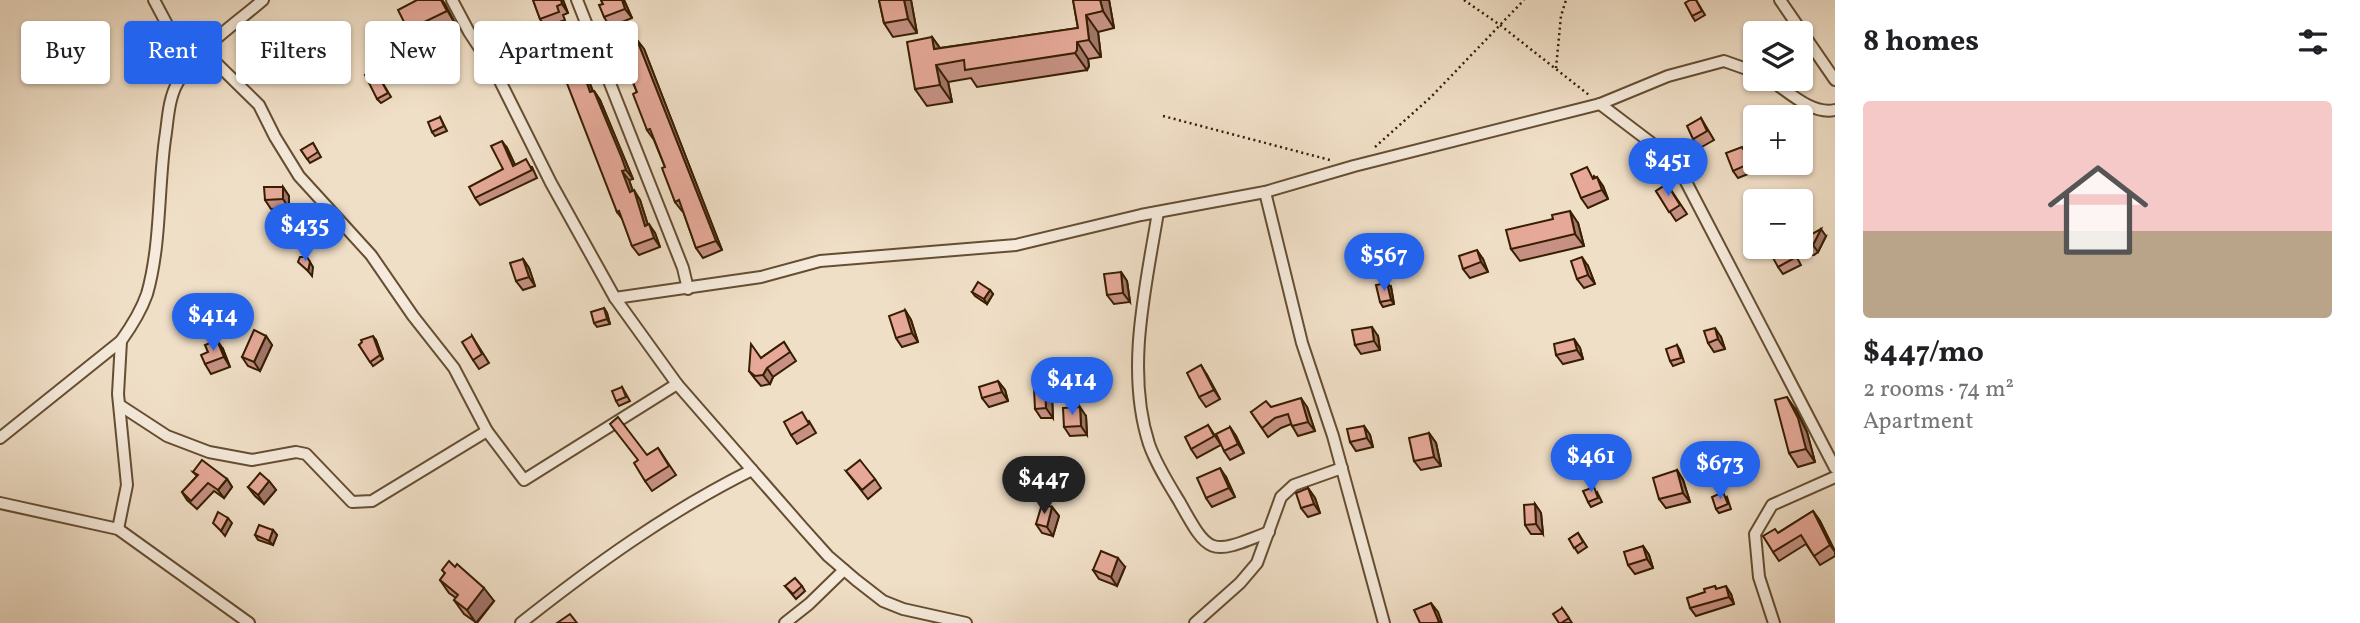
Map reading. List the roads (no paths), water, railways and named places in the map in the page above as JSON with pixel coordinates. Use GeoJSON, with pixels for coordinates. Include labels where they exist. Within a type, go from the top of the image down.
{"type":"FeatureCollection","features":[{"type":"Feature","properties":{"kind":"street"},"geometry":{"type":"LineString","coordinates":[[154,0],[165,21]]}},
{"type":"Feature","properties":{"kind":"street"},"geometry":{"type":"LineString","coordinates":[[222,35],[262,0]]}},
{"type":"Feature","properties":{"kind":"street"},"geometry":{"type":"LineString","coordinates":[[452,0],[469,32],[496,72],[551,183],[615,298],[677,384],[811,537],[844,570],[883,601],[903,609],[967,623]]}},
{"type":"Feature","properties":{"kind":"street"},"geometry":{"type":"LineString","coordinates":[[577,0],[683,268],[688,289]]}},
{"type":"Feature","properties":{"kind":"street"},"geometry":{"type":"LineString","coordinates":[[1780,0],[1835,80]]}},
{"type":"Feature","properties":{"kind":"street"},"geometry":{"type":"LineString","coordinates":[[615,298],[761,277],[820,261],[1016,245],[1158,212],[1265,192],[1354,166],[1600,104],[1668,76],[1724,61],[1743,68]]}},
{"type":"Feature","properties":{"kind":"street"},"geometry":{"type":"LineString","coordinates":[[222,69],[259,105],[299,176],[371,255],[413,316],[454,368],[487,432],[521,478],[527,479],[677,384]]}},
{"type":"Feature","properties":{"kind":"street"},"geometry":{"type":"LineString","coordinates":[[0,438],[121,341],[135,321],[146,297],[153,268],[159,187],[171,99],[176,84]]}},
{"type":"Feature","properties":{"kind":"street"},"geometry":{"type":"LineString","coordinates":[[1787,91],[1812,108],[1835,110]]}},
{"type":"Feature","properties":{"kind":"street"},"geometry":{"type":"LineString","coordinates":[[1600,104],[1658,148],[1684,178],[1835,468]]}},
{"type":"Feature","properties":{"kind":"street"},"geometry":{"type":"LineString","coordinates":[[1265,192],[1301,343],[1342,468],[1384,623]]}},
{"type":"Feature","properties":{"kind":"street"},"geometry":{"type":"LineString","coordinates":[[1158,212],[1139,345],[1140,390],[1150,445],[1158,465],[1195,531],[1206,544],[1228,548],[1269,532]]}},
{"type":"Feature","properties":{"kind":"street"},"geometry":{"type":"LineString","coordinates":[[118,530],[127,485],[118,394],[121,341]]}},
{"type":"Feature","properties":{"kind":"street"},"geometry":{"type":"LineString","coordinates":[[121,406],[167,436],[209,452],[252,460],[296,452],[306,454],[352,502],[372,501],[487,432]]}},
{"type":"Feature","properties":{"kind":"street"},"geometry":{"type":"LineString","coordinates":[[1195,623],[1250,573],[1257,563],[1281,498],[1294,485],[1342,468]]}},
{"type":"Feature","properties":{"kind":"street"},"geometry":{"type":"LineString","coordinates":[[521,623],[665,519],[707,492],[751,470]]}},
{"type":"Feature","properties":{"kind":"street"},"geometry":{"type":"LineString","coordinates":[[1774,623],[1759,577],[1755,534],[1772,505],[1835,477]]}},
{"type":"Feature","properties":{"kind":"street"},"geometry":{"type":"LineString","coordinates":[[0,503],[118,530],[250,623]]}},
{"type":"Feature","properties":{"kind":"street"},"geometry":{"type":"LineString","coordinates":[[785,623],[825,590],[844,570]]}}]}
